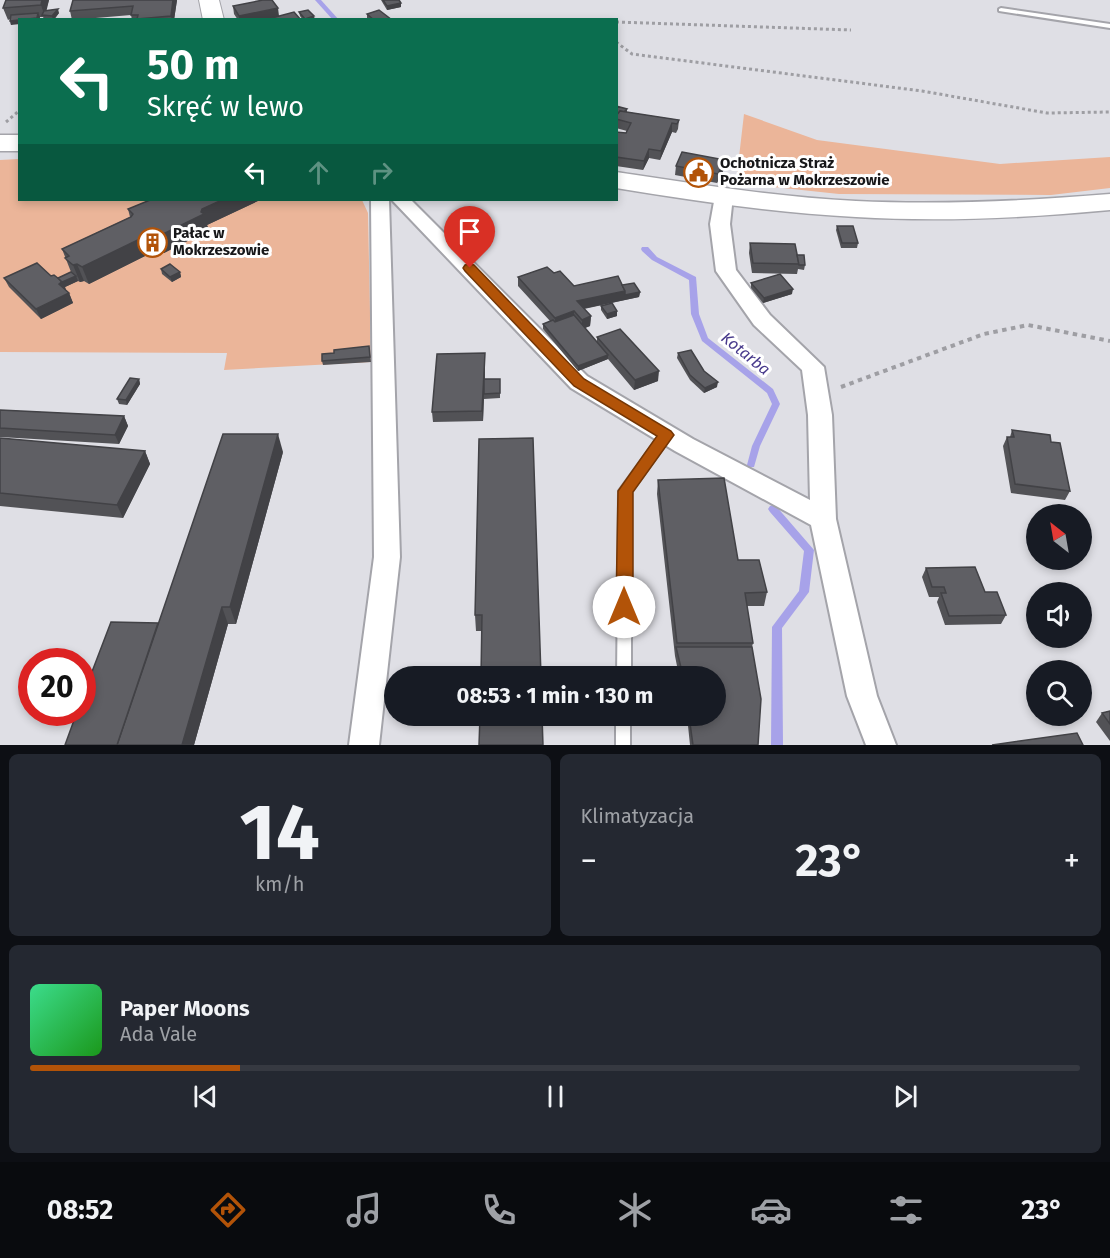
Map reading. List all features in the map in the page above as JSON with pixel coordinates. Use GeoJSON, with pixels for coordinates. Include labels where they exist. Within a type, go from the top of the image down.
{"type":"FeatureCollection","features":[{"type":"Feature","properties":{"kind":"main road"},"geometry":{"type":"LineString","coordinates":[[0,143],[18,143]]}},
{"type":"Feature","properties":{"kind":"main road"},"geometry":{"type":"LineString","coordinates":[[618,180],[724,196],[817,206],[910,211],[999,210],[1110,202]]}},
{"type":"Feature","properties":{"kind":"street"},"geometry":{"type":"LineString","coordinates":[[209,0],[214,18]]}},
{"type":"Feature","properties":{"kind":"street"},"geometry":{"type":"LineString","coordinates":[[724,196],[720,224],[726,271],[762,320],[813,367],[820,415],[823,519],[862,696],[881,745]]}},
{"type":"Feature","properties":{"kind":"street"},"geometry":{"type":"LineString","coordinates":[[363,745],[387,557],[380,201]]}},
{"type":"Feature","properties":{"kind":"street"},"geometry":{"type":"LineString","coordinates":[[402,201],[579,382],[666,435],[823,519]]}},
{"type":"Feature","properties":{"kind":"lane"},"geometry":{"type":"LineString","coordinates":[[1001,9],[1110,26]]}},
{"type":"Feature","properties":{"kind":"lane"},"geometry":{"type":"LineString","coordinates":[[624,666],[625,491],[666,435]]}},
{"type":"Feature","properties":{"kind":"lane"},"geometry":{"type":"LineString","coordinates":[[623,726],[623,745]]}},
{"type":"Feature","properties":{"kind":"path"},"geometry":{"type":"LineString","coordinates":[[618,22],[851,30]]}},
{"type":"Feature","properties":{"kind":"path"},"geometry":{"type":"LineString","coordinates":[[618,44],[632,54],[922,91],[1047,113],[1110,112]]}},
{"type":"Feature","properties":{"kind":"path"},"geometry":{"type":"LineString","coordinates":[[816,392],[837,389],[984,334],[1028,325],[1110,341]]}},
{"type":"Feature","properties":{"kind":"shaded area"},"geometry":{"type":"Polygon","coordinates":[[[744,114],[817,140],[1000,164],[1110,157],[1110,188],[1051,195],[839,194],[736,183],[744,114]]]}},
{"type":"Feature","properties":{"kind":"shaded area"},"geometry":{"type":"Polygon","coordinates":[[[18,159],[18,201],[362,201],[368,213],[371,362],[224,370],[227,353],[0,352],[0,160],[18,159]]]}},
{"type":"Feature","properties":{"kind":"building"},"geometry":{"type":"Polygon","coordinates":[[[6,0],[42,0],[41,5],[3,8],[6,0]]]}},
{"type":"Feature","properties":{"kind":"building"},"geometry":{"type":"Polygon","coordinates":[[[73,0],[173,0],[171,16],[137,18],[138,15],[131,15],[133,6],[70,11],[73,0]]]}},
{"type":"Feature","properties":{"kind":"building"},"geometry":{"type":"Polygon","coordinates":[[[272,0],[278,8],[239,16],[233,6],[272,0]]]}},
{"type":"Feature","properties":{"kind":"building"},"geometry":{"type":"Polygon","coordinates":[[[383,0],[399,0],[401,3],[387,6],[383,0]]]}},
{"type":"Feature","properties":{"kind":"building"},"geometry":{"type":"Polygon","coordinates":[[[58,9],[52,16],[42,15],[44,11],[58,9]]]}},
{"type":"Feature","properties":{"kind":"building"},"geometry":{"type":"Polygon","coordinates":[[[308,10],[314,16],[304,18],[299,12],[308,10]]]}},
{"type":"Feature","properties":{"kind":"building"},"geometry":{"type":"Polygon","coordinates":[[[379,10],[389,18],[372,18],[367,14],[379,10]]]}},
{"type":"Feature","properties":{"kind":"building"},"geometry":{"type":"Polygon","coordinates":[[[294,12],[299,18],[272,18],[294,12]]]}},
{"type":"Feature","properties":{"kind":"building"},"geometry":{"type":"Polygon","coordinates":[[[38,13],[37,18],[18,18],[18,20],[10,21],[11,15],[38,13]]]}},
{"type":"Feature","properties":{"kind":"building"},"geometry":{"type":"Polygon","coordinates":[[[618,107],[627,109],[624,112],[620,111],[618,114],[618,107]]]}},
{"type":"Feature","properties":{"kind":"building"},"geometry":{"type":"Polygon","coordinates":[[[620,111],[679,120],[677,124],[672,123],[661,151],[649,149],[644,161],[618,157],[618,132],[626,133],[631,123],[618,120],[620,111]]]}},
{"type":"Feature","properties":{"kind":"building"},"geometry":{"type":"Polygon","coordinates":[[[682,152],[725,160],[718,174],[676,166],[682,152]]]}},
{"type":"Feature","properties":{"kind":"building"},"geometry":{"type":"Polygon","coordinates":[[[148,201],[220,201],[202,209],[201,212],[204,214],[159,236],[152,233],[82,267],[77,264],[73,265],[65,258],[69,256],[62,249],[131,217],[133,214],[128,209],[148,201]]]}},
{"type":"Feature","properties":{"kind":"building"},"geometry":{"type":"Polygon","coordinates":[[[837,226],[853,226],[858,243],[842,243],[837,226]]]}},
{"type":"Feature","properties":{"kind":"building"},"geometry":{"type":"Polygon","coordinates":[[[750,243],[795,244],[799,264],[753,263],[750,243]]]}},
{"type":"Feature","properties":{"kind":"building"},"geometry":{"type":"Polygon","coordinates":[[[797,255],[804,255],[805,265],[799,265],[797,255]]]}},
{"type":"Feature","properties":{"kind":"building"},"geometry":{"type":"Polygon","coordinates":[[[37,263],[51,276],[54,275],[59,279],[62,282],[59,284],[69,293],[36,309],[4,278],[37,263]]]}},
{"type":"Feature","properties":{"kind":"building"},"geometry":{"type":"Polygon","coordinates":[[[170,264],[180,272],[170,277],[161,269],[170,264]]]}},
{"type":"Feature","properties":{"kind":"building"},"geometry":{"type":"Polygon","coordinates":[[[547,267],[554,273],[560,271],[574,286],[618,276],[625,291],[577,301],[591,316],[582,320],[574,311],[555,318],[518,277],[547,267]]]}},
{"type":"Feature","properties":{"kind":"building"},"geometry":{"type":"Polygon","coordinates":[[[71,272],[76,276],[60,283],[62,282],[58,278],[71,272]]]}},
{"type":"Feature","properties":{"kind":"building"},"geometry":{"type":"Polygon","coordinates":[[[780,274],[793,289],[764,298],[751,283],[780,274]]]}},
{"type":"Feature","properties":{"kind":"building"},"geometry":{"type":"Polygon","coordinates":[[[634,283],[640,292],[625,295],[622,285],[634,283]]]}},
{"type":"Feature","properties":{"kind":"building"},"geometry":{"type":"Polygon","coordinates":[[[612,303],[617,311],[607,314],[601,306],[612,303]]]}},
{"type":"Feature","properties":{"kind":"building"},"geometry":{"type":"Polygon","coordinates":[[[574,315],[608,355],[578,366],[543,324],[574,315]]]}},
{"type":"Feature","properties":{"kind":"building"},"geometry":{"type":"Polygon","coordinates":[[[620,329],[659,371],[635,380],[597,337],[620,329]]]}},
{"type":"Feature","properties":{"kind":"building"},"geometry":{"type":"Polygon","coordinates":[[[369,346],[370,357],[322,361],[322,354],[334,353],[334,350],[369,346]]]}},
{"type":"Feature","properties":{"kind":"building"},"geometry":{"type":"Polygon","coordinates":[[[691,350],[704,371],[718,382],[705,388],[690,375],[678,353],[691,350]]]}},
{"type":"Feature","properties":{"kind":"building"},"geometry":{"type":"Polygon","coordinates":[[[485,353],[482,411],[432,412],[437,354],[485,353]]]}},
{"type":"Feature","properties":{"kind":"building"},"geometry":{"type":"Polygon","coordinates":[[[130,378],[139,379],[126,400],[117,399],[130,378]]]}},
{"type":"Feature","properties":{"kind":"building"},"geometry":{"type":"Polygon","coordinates":[[[484,379],[500,379],[500,393],[484,394],[484,379]]]}},
{"type":"Feature","properties":{"kind":"building"},"geometry":{"type":"Polygon","coordinates":[[[0,410],[124,416],[115,435],[0,428],[0,410]]]}},
{"type":"Feature","properties":{"kind":"building"},"geometry":{"type":"Polygon","coordinates":[[[1012,430],[1050,435],[1051,442],[1060,443],[1070,491],[1015,484],[1007,437],[1014,437],[1012,430]]]}},
{"type":"Feature","properties":{"kind":"building"},"geometry":{"type":"Polygon","coordinates":[[[223,434],[278,434],[230,607],[222,607],[182,745],[117,745],[223,434]]]}},
{"type":"Feature","properties":{"kind":"building"},"geometry":{"type":"Polygon","coordinates":[[[0,438],[145,451],[117,505],[0,493],[0,438]]]}},
{"type":"Feature","properties":{"kind":"building"},"geometry":{"type":"Polygon","coordinates":[[[533,438],[541,666],[481,666],[482,615],[475,615],[479,439],[533,438]]]}},
{"type":"Feature","properties":{"kind":"building"},"geometry":{"type":"Polygon","coordinates":[[[724,478],[738,560],[759,560],[767,592],[745,593],[753,643],[677,643],[658,480],[724,478]]]}},
{"type":"Feature","properties":{"kind":"building"},"geometry":{"type":"Polygon","coordinates":[[[975,567],[985,592],[997,592],[1006,615],[949,616],[941,593],[946,593],[944,587],[932,587],[926,568],[975,567]]]}},
{"type":"Feature","properties":{"kind":"building"},"geometry":{"type":"Polygon","coordinates":[[[111,622],[158,623],[117,745],[65,745],[72,726],[96,726],[96,661],[111,622]]]}},
{"type":"Feature","properties":{"kind":"building"},"geometry":{"type":"Polygon","coordinates":[[[676,647],[752,647],[761,699],[758,745],[693,745],[690,726],[726,726],[726,666],[681,666],[676,647]]]}},
{"type":"Feature","properties":{"kind":"building"},"geometry":{"type":"Polygon","coordinates":[[[1110,711],[1110,724],[1102,713],[1110,711]]]}},
{"type":"Feature","properties":{"kind":"building"},"geometry":{"type":"Polygon","coordinates":[[[480,726],[542,726],[543,745],[479,745],[480,726]]]}},
{"type":"Feature","properties":{"kind":"building"},"geometry":{"type":"Polygon","coordinates":[[[1077,733],[1083,745],[992,745],[1077,733]]]}},
{"type":"Feature","properties":{"kind":"waterway","name":"Kotarba"},"geometry":{"type":"LineString","coordinates":[[318,0],[335,18]]}},
{"type":"Feature","properties":{"kind":"waterway","name":"Kotarba"},"geometry":{"type":"LineString","coordinates":[[645,249],[655,258],[693,279],[695,314],[705,339],[770,391],[776,404],[756,446],[751,465]]}},
{"type":"Feature","properties":{"kind":"waterway","name":"Kotarba"},"geometry":{"type":"LineString","coordinates":[[773,509],[809,550],[804,592],[777,627],[777,745]]}},
{"type":"Feature","properties":{"kind":"place","name":"Ochotnicza Straż Pożarna w Mokrzeszowie"},"geometry":{"type":"Point","coordinates":[699,172]}},
{"type":"Feature","properties":{"kind":"place","name":"Pałac w Mokrzeszowie"},"geometry":{"type":"Point","coordinates":[152,242]}},
{"type":"Feature","properties":{"kind":"route"},"geometry":{"type":"LineString","coordinates":[[470,268],[579,382],[666,435],[625,491],[624,607]]}}]}
